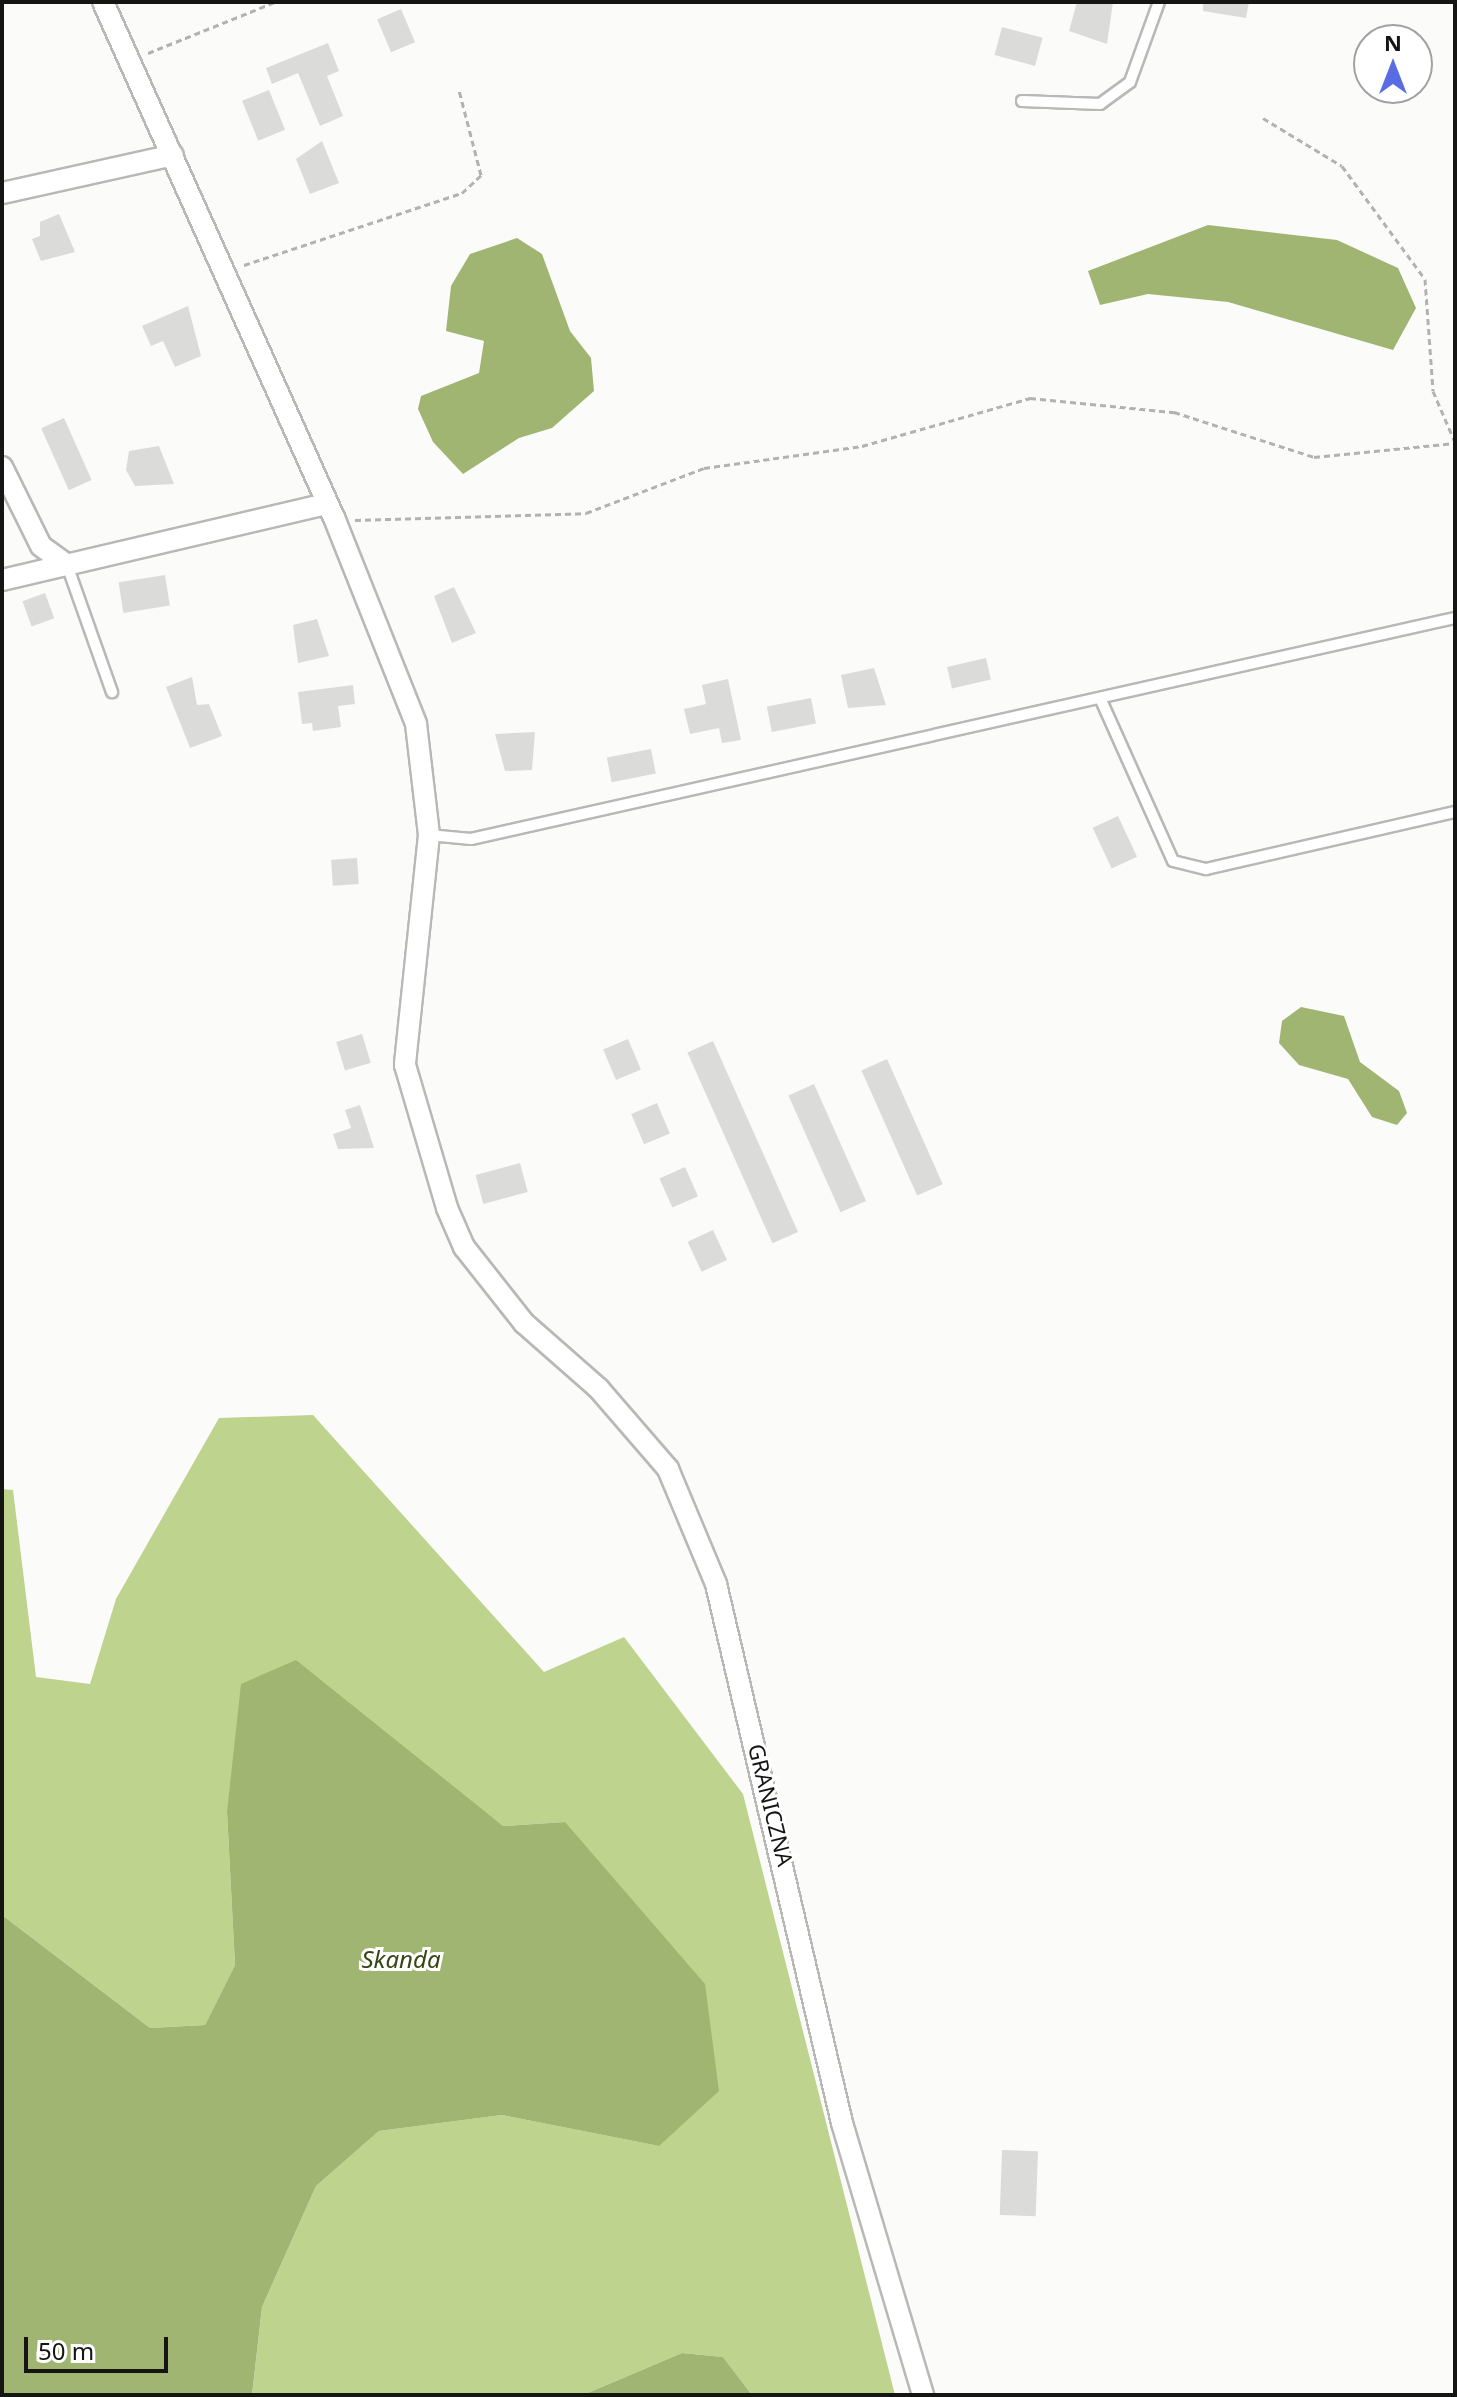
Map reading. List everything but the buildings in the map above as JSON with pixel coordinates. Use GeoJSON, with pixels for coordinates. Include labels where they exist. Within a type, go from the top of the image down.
{"type":"FeatureCollection","features":[{"type":"Feature","properties":{"kind":"street","name":"GRANICZNA"},"geometry":{"type":"LineString","coordinates":[[103,2],[331,512],[416,724],[429,835],[405,1065],[447,1208],[464,1247],[668,1469],[716,1584],[842,2123],[923,2395]]}},
{"type":"Feature","properties":{"kind":"street"},"geometry":{"type":"LineString","coordinates":[[2,193],[173,155]]}},
{"type":"Feature","properties":{"kind":"street"},"geometry":{"type":"LineString","coordinates":[[2,467],[41,546],[67,565]]}},
{"type":"Feature","properties":{"kind":"street"},"geometry":{"type":"LineString","coordinates":[[2,580],[331,512]]}},
{"type":"Feature","properties":{"kind":"lane"},"geometry":{"type":"LineString","coordinates":[[1022,101],[1100,104],[1130,82],[1159,2]]}},
{"type":"Feature","properties":{"kind":"lane"},"geometry":{"type":"LineString","coordinates":[[67,565],[112,692]]}},
{"type":"Feature","properties":{"kind":"lane"},"geometry":{"type":"LineString","coordinates":[[429,835],[471,839],[1101,700],[1455,618]]}},
{"type":"Feature","properties":{"kind":"lane"},"geometry":{"type":"LineString","coordinates":[[1101,700],[1173,861],[1206,869],[1455,812]]}},
{"type":"Feature","properties":{"kind":"path"},"geometry":{"type":"LineString","coordinates":[[129,60],[275,2]]}},
{"type":"Feature","properties":{"kind":"path"},"geometry":{"type":"LineString","coordinates":[[222,274],[462,193],[481,175],[459,90]]}},
{"type":"Feature","properties":{"kind":"path"},"geometry":{"type":"LineString","coordinates":[[331,512],[586,513],[704,468],[862,446],[1030,398],[1174,412],[1314,457],[1455,442],[1433,391],[1425,279],[1342,166],[1263,118]]}},
{"type":"Feature","properties":{"kind":"shaded area"},"geometry":{"type":"Polygon","coordinates":[[[313,1415],[544,1672],[624,1637],[743,1794],[895,2395],[752,2395],[723,2357],[682,2353],[583,2395],[252,2395],[262,2307],[316,2186],[379,2131],[502,2115],[659,2146],[565,1822],[503,1826],[417,1764],[227,1812],[235,1965],[205,2025],[150,2028],[2,1915],[2,1489],[13,1490],[36,1677],[90,1684],[116,1599],[219,1418],[313,1415]]]}},
{"type":"Feature","properties":{"kind":"water"},"geometry":{"type":"Polygon","coordinates":[[[1208,225],[1337,240],[1398,268],[1416,308],[1393,350],[1228,302],[1148,294],[1100,305],[1088,271],[1208,225]]]}},
{"type":"Feature","properties":{"kind":"water"},"geometry":{"type":"Polygon","coordinates":[[[517,238],[542,254],[570,331],[591,358],[594,391],[552,428],[519,438],[463,474],[433,442],[418,409],[421,396],[479,373],[484,341],[446,331],[451,286],[470,254],[517,238]]]}},
{"type":"Feature","properties":{"kind":"water"},"geometry":{"type":"Polygon","coordinates":[[[1301,1007],[1344,1016],[1360,1062],[1399,1091],[1407,1113],[1397,1125],[1372,1117],[1348,1079],[1299,1065],[1279,1043],[1282,1021],[1301,1007]]]}},
{"type":"Feature","properties":{"kind":"water","name":"Skanda"},"geometry":{"type":"Polygon","coordinates":[[[296,1660],[503,1826],[565,1822],[705,1984],[719,2091],[659,2146],[502,2115],[379,2131],[316,2186],[262,2307],[252,2395],[2,2395],[2,1915],[150,2028],[205,2025],[235,1965],[227,1812],[241,1684],[296,1660]]]}},
{"type":"Feature","properties":{"kind":"water"},"geometry":{"type":"Polygon","coordinates":[[[682,2353],[723,2357],[752,2395],[583,2395],[682,2353]]]}}]}
